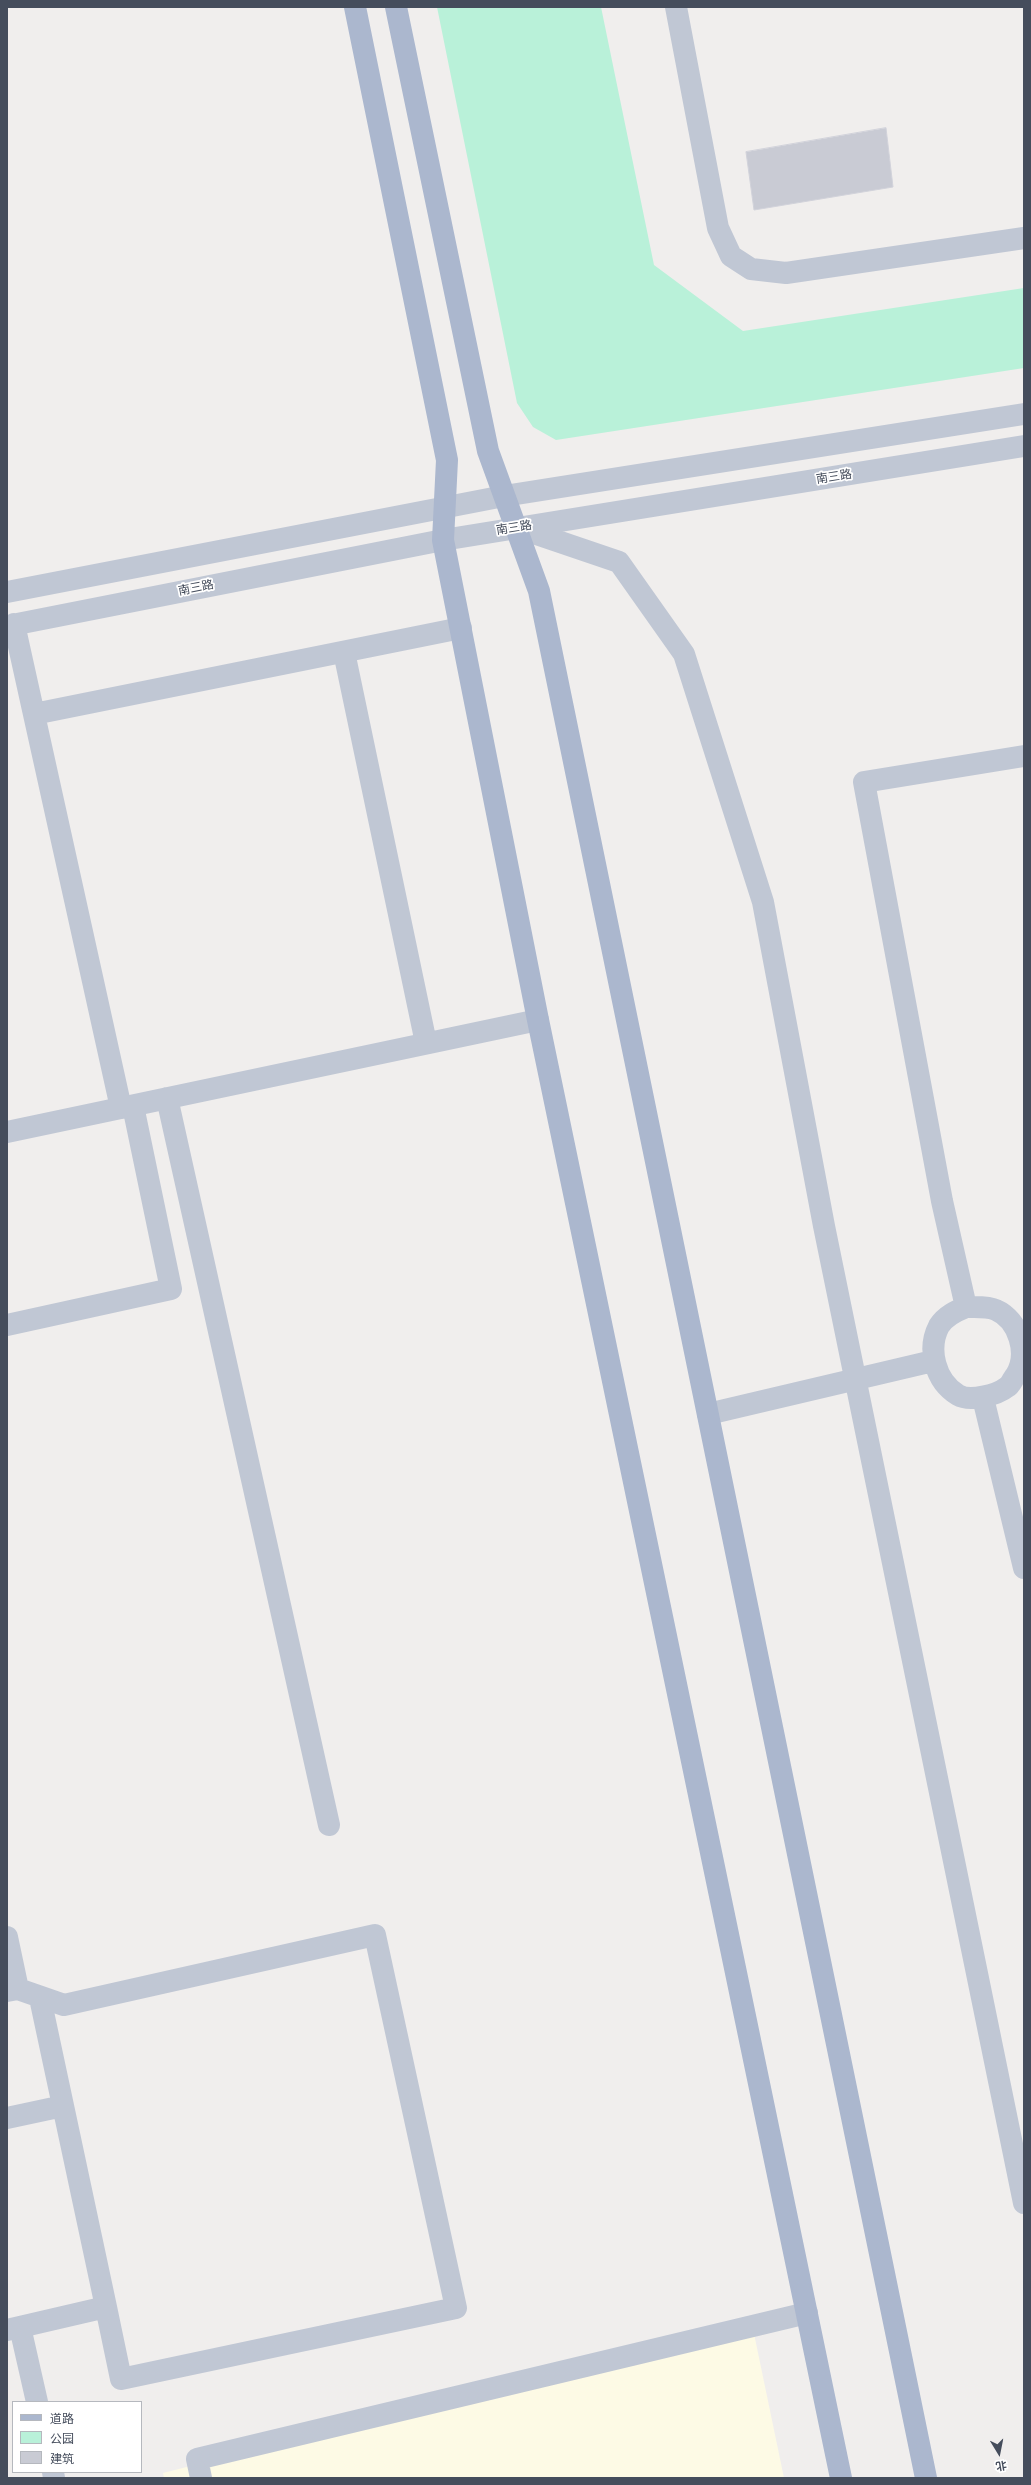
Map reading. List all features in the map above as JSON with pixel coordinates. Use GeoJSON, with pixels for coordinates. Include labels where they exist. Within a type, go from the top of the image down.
{"type":"FeatureCollection","features":[{"type":"Feature","properties":{"kind":"main road"},"geometry":{"type":"LineString","coordinates":[[355,7],[447,460],[443,540],[538,1020],[841,2478]]}},
{"type":"Feature","properties":{"kind":"main road"},"geometry":{"type":"LineString","coordinates":[[396,7],[488,451],[539,591],[926,2478]]}},
{"type":"Feature","properties":{"kind":"street"},"geometry":{"type":"LineString","coordinates":[[676,7],[718,228],[731,256],[751,269],[786,273],[1024,238]]}},
{"type":"Feature","properties":{"kind":"street"},"geometry":{"type":"LineString","coordinates":[[7,592],[504,496],[1024,414]]}},
{"type":"Feature","properties":{"kind":"street","name":"南三路"},"geometry":{"type":"LineString","coordinates":[[11,625],[516,527],[1024,446]]}},
{"type":"Feature","properties":{"kind":"street"},"geometry":{"type":"LineString","coordinates":[[516,527],[619,562],[684,654],[763,902],[824,1226],[1024,2202]]}},
{"type":"Feature","properties":{"kind":"street"},"geometry":{"type":"LineString","coordinates":[[7,1325],[171,1289],[34,714],[11,625]]}},
{"type":"Feature","properties":{"kind":"street"},"geometry":{"type":"LineString","coordinates":[[34,714],[461,628]]}},
{"type":"Feature","properties":{"kind":"street"},"geometry":{"type":"LineString","coordinates":[[344,652],[426,1043]]}},
{"type":"Feature","properties":{"kind":"street"},"geometry":{"type":"LineString","coordinates":[[966,1307],[941,1193],[864,782],[1024,756]]}},
{"type":"Feature","properties":{"kind":"street"},"geometry":{"type":"LineString","coordinates":[[7,1132],[538,1020]]}},
{"type":"Feature","properties":{"kind":"street"},"geometry":{"type":"LineString","coordinates":[[167,1098],[329,1826]]}},
{"type":"Feature","properties":{"kind":"street"},"geometry":{"type":"LineString","coordinates":[[966,1307],[996,1310],[1018,1322],[1022,1344],[1020,1368],[1008,1387],[983,1398],[959,1396],[944,1381],[933,1361],[934,1342],[940,1325],[954,1312],[966,1307]]}},
{"type":"Feature","properties":{"kind":"street"},"geometry":{"type":"LineString","coordinates":[[708,1414],[933,1361]]}},
{"type":"Feature","properties":{"kind":"street"},"geometry":{"type":"LineString","coordinates":[[983,1398],[1024,1568]]}},
{"type":"Feature","properties":{"kind":"street"},"geometry":{"type":"LineString","coordinates":[[7,1937],[12,1990],[40,1998],[64,2005],[375,1935],[456,2308],[122,2379],[40,1998]]}},
{"type":"Feature","properties":{"kind":"street"},"geometry":{"type":"LineString","coordinates":[[7,2118],[63,2106]]}},
{"type":"Feature","properties":{"kind":"street"},"geometry":{"type":"LineString","coordinates":[[37,2401],[14,2328],[106,2307]]}},
{"type":"Feature","properties":{"kind":"street"},"geometry":{"type":"LineString","coordinates":[[201,2478],[197,2459],[807,2312]]}},
{"type":"Feature","properties":{"kind":"shaded area"},"geometry":{"type":"Polygon","coordinates":[[[752,2324],[784,2478],[164,2478],[163,2473],[752,2324]]]}},
{"type":"Feature","properties":{"kind":"green space"},"geometry":{"type":"Polygon","coordinates":[[[437,7],[601,7],[654,265],[743,331],[1024,288],[1024,368],[556,440],[533,427],[517,403],[437,7]]]}},
{"type":"Feature","properties":{"kind":"building"},"geometry":{"type":"Polygon","coordinates":[[[886,128],[893,187],[754,210],[746,152],[886,128]]]}}]}
